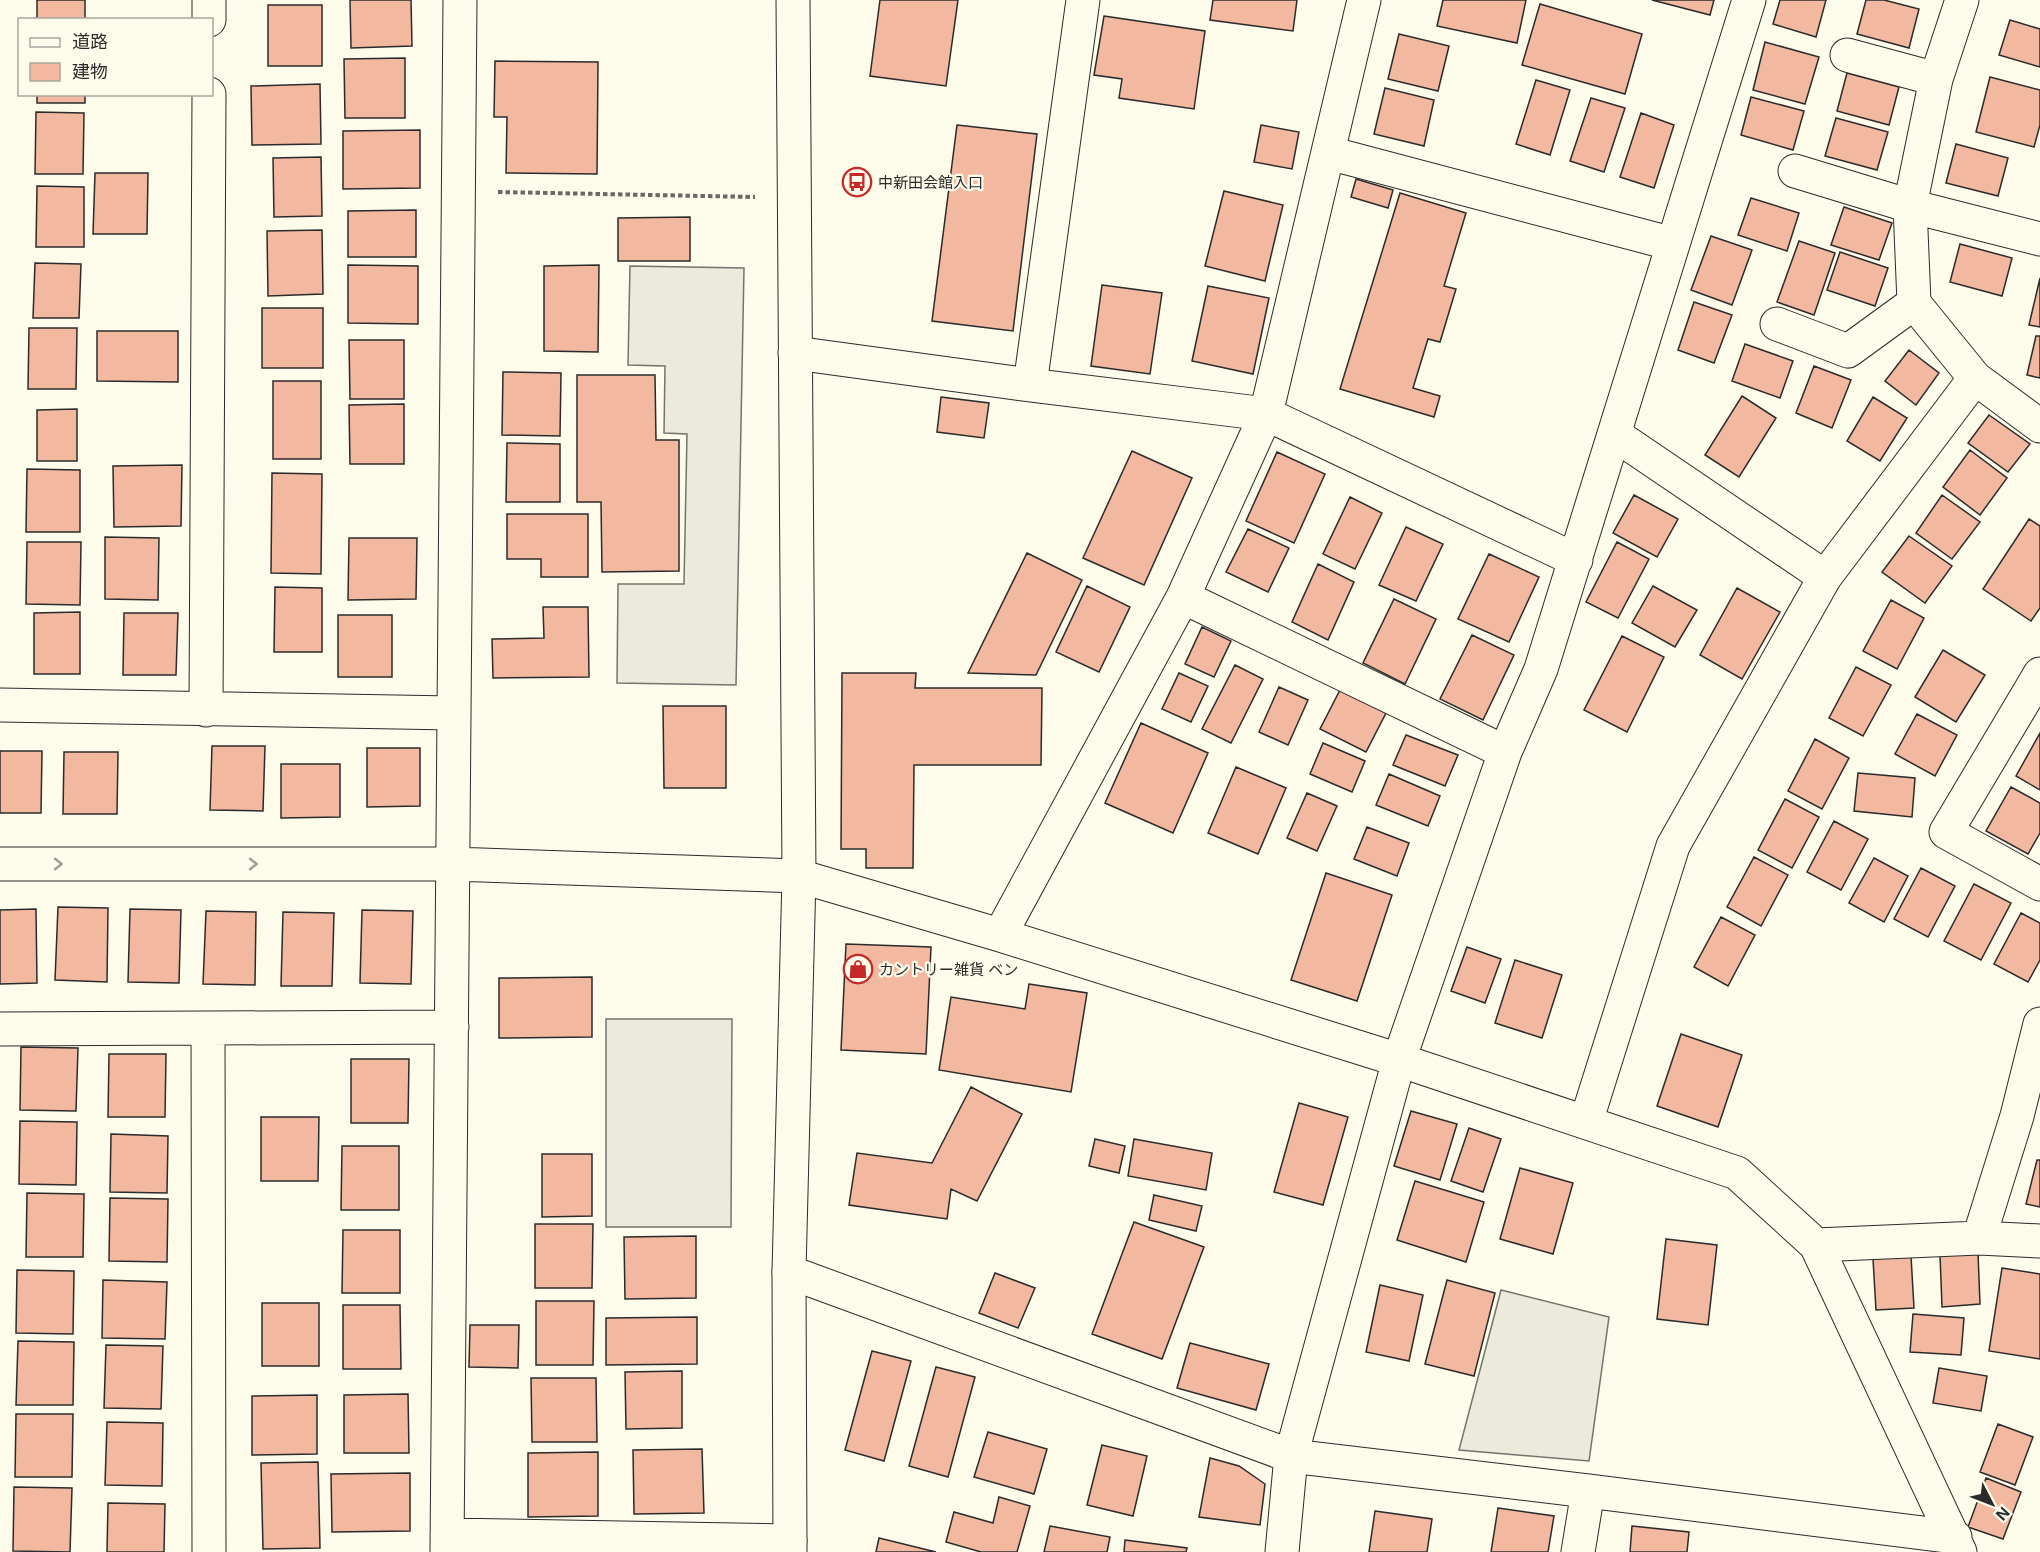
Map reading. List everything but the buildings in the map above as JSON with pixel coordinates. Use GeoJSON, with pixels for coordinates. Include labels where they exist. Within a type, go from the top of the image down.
{"type":"FeatureCollection","features":[{"type":"Feature","properties":{"kind":"street"},"geometry":{"type":"LineString","coordinates":[[209,0],[209,18]]}},
{"type":"Feature","properties":{"kind":"street"},"geometry":{"type":"LineString","coordinates":[[460,0],[447,1544],[790,1547],[789,1272],[799,876],[793,0]]}},
{"type":"Feature","properties":{"kind":"street"},"geometry":{"type":"LineString","coordinates":[[1030,385],[1083,0]]}},
{"type":"Feature","properties":{"kind":"street"},"geometry":{"type":"LineString","coordinates":[[1000,935],[1183,597],[1266,414],[1364,0]]}},
{"type":"Feature","properties":{"kind":"street"},"geometry":{"type":"LineString","coordinates":[[1282,1552],[1291,1456],[1399,1060],[1505,752],[1541,669],[1749,0]]}},
{"type":"Feature","properties":{"kind":"street"},"geometry":{"type":"LineString","coordinates":[[1962,0],[1936,79],[1910,206],[1914,303],[1975,378],[2040,426]]}},
{"type":"Feature","properties":{"kind":"street"},"geometry":{"type":"LineString","coordinates":[[1847,55],[1936,79]]}},
{"type":"Feature","properties":{"kind":"street"},"geometry":{"type":"LineString","coordinates":[[206,710],[208,96]]}},
{"type":"Feature","properties":{"kind":"street"},"geometry":{"type":"LineString","coordinates":[[1329,153],[1673,244]]}},
{"type":"Feature","properties":{"kind":"street"},"geometry":{"type":"LineString","coordinates":[[1795,171],[1910,206],[2040,239]]}},
{"type":"Feature","properties":{"kind":"street"},"geometry":{"type":"LineString","coordinates":[[1777,324],[1848,351],[1914,303]]}},
{"type":"Feature","properties":{"kind":"street"},"geometry":{"type":"LineString","coordinates":[[795,353],[1266,414],[1576,560]]}},
{"type":"Feature","properties":{"kind":"street"},"geometry":{"type":"LineString","coordinates":[[1586,1122],[1673,846],[1825,577],[1975,378]]}},
{"type":"Feature","properties":{"kind":"street"},"geometry":{"type":"LineString","coordinates":[[1614,434],[1825,577]]}},
{"type":"Feature","properties":{"kind":"street"},"geometry":{"type":"LineString","coordinates":[[1183,597],[1505,752]]}},
{"type":"Feature","properties":{"kind":"street"},"geometry":{"type":"LineString","coordinates":[[2040,674],[1946,832],[2040,884]]}},
{"type":"Feature","properties":{"kind":"street"},"geometry":{"type":"LineString","coordinates":[[0,705],[453,713]]}},
{"type":"Feature","properties":{"kind":"street"},"geometry":{"type":"LineString","coordinates":[[0,864],[453,864],[799,876],[1000,935],[1399,1060],[1737,1173],[1816,1245],[1957,1545]]}},
{"type":"Feature","properties":{"kind":"street"},"geometry":{"type":"LineString","coordinates":[[1979,1238],[2017,1116],[2040,1024]]}},
{"type":"Feature","properties":{"kind":"street"},"geometry":{"type":"LineString","coordinates":[[0,1029],[452,1027]]}},
{"type":"Feature","properties":{"kind":"street"},"geometry":{"type":"LineString","coordinates":[[208,1029],[209,1552]]}},
{"type":"Feature","properties":{"kind":"street"},"geometry":{"type":"LineString","coordinates":[[1816,1245],[1979,1238],[2040,1241]]}},
{"type":"Feature","properties":{"kind":"street"},"geometry":{"type":"LineString","coordinates":[[789,1272],[1291,1456],[1588,1491],[1957,1545]]}},
{"type":"Feature","properties":{"kind":"street"},"geometry":{"type":"LineString","coordinates":[[1578,1552],[1588,1491]]}},
{"type":"Feature","properties":{"kind":"path"},"geometry":{"type":"LineString","coordinates":[[458,192],[795,198]]}},
{"type":"Feature","properties":{"kind":"shaded area"},"geometry":{"type":"Polygon","coordinates":[[[630,266],[744,268],[736,685],[617,683],[618,584],[684,584],[687,434],[664,433],[665,366],[628,365],[630,266]]]}},
{"type":"Feature","properties":{"kind":"shaded area"},"geometry":{"type":"Polygon","coordinates":[[[606,1019],[732,1019],[731,1227],[606,1227],[606,1019]]]}},
{"type":"Feature","properties":{"kind":"shaded area"},"geometry":{"type":"Polygon","coordinates":[[[1501,1290],[1609,1317],[1589,1461],[1459,1450],[1501,1290]]]}},
{"type":"Feature","properties":{"kind":"place","name":"中新田会館入口"},"geometry":{"type":"Point","coordinates":[857,182]}},
{"type":"Feature","properties":{"kind":"place","name":"カントリー雑貨 ベン"},"geometry":{"type":"Point","coordinates":[858,969]}}]}
